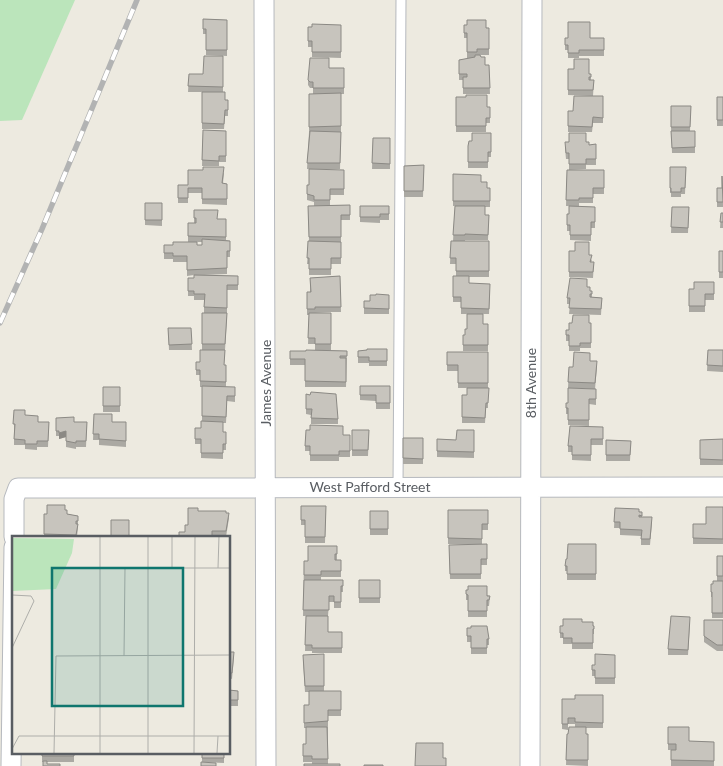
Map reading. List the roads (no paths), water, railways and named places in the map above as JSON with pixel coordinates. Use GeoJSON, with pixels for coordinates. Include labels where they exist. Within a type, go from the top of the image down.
{"type":"FeatureCollection","features":[{"type":"Feature","properties":{"kind":"street","name":"James Avenue"},"geometry":{"type":"LineString","coordinates":[[264,0],[267,488],[266,766]]}},
{"type":"Feature","properties":{"kind":"street","name":"8th Avenue"},"geometry":{"type":"LineString","coordinates":[[530,766],[532,0]]}},
{"type":"Feature","properties":{"kind":"street","name":"West Pafford Street"},"geometry":{"type":"LineString","coordinates":[[14,536],[14,500],[18,488],[723,487]]}},
{"type":"Feature","properties":{"kind":"street"},"geometry":{"type":"LineString","coordinates":[[10,766],[12,656]]}},
{"type":"Feature","properties":{"kind":"lane"},"geometry":{"type":"LineString","coordinates":[[398,487],[401,0]]}},
{"type":"Feature","properties":{"kind":"railway"},"geometry":{"type":"LineString","coordinates":[[0,323],[42,229],[137,0]]}}]}
